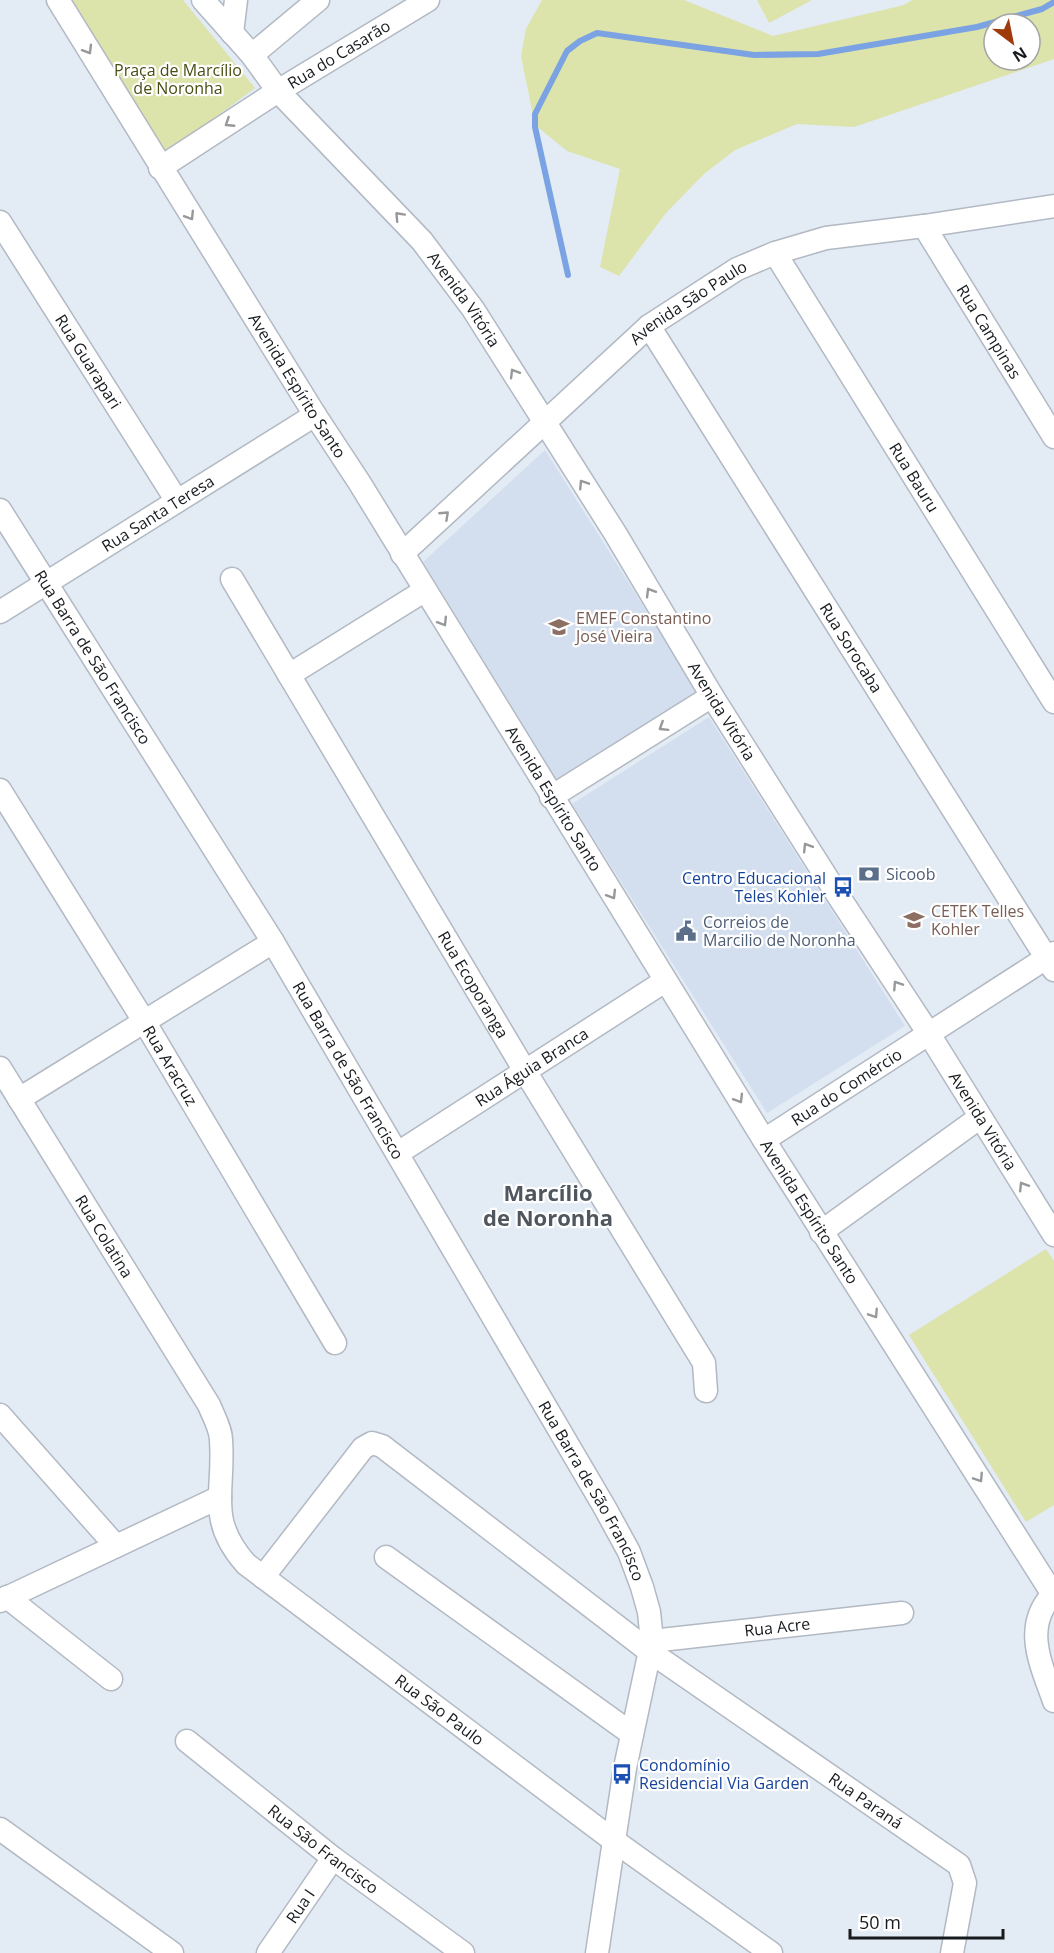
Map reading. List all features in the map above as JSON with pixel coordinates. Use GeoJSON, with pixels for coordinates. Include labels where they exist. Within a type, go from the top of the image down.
{"type":"FeatureCollection","features":[{"type":"Feature","properties":{"kind":"street","name":"Avenida Espírito Santo"},"geometry":{"type":"LineString","coordinates":[[58,0],[160,168],[359,482],[424,591],[821,1232],[1053,1595]]}},
{"type":"Feature","properties":{"kind":"street","name":"Avenida Vitória"},"geometry":{"type":"LineString","coordinates":[[203,0],[252,54],[278,91],[422,241],[473,309],[615,533],[712,696],[838,897],[929,1034],[979,1118],[1054,1235]]}},
{"type":"Feature","properties":{"kind":"street"},"geometry":{"type":"LineString","coordinates":[[231,33],[236,0]]}},
{"type":"Feature","properties":{"kind":"street"},"geometry":{"type":"LineString","coordinates":[[252,54],[318,0]]}},
{"type":"Feature","properties":{"kind":"street","name":"Rua do Casarão"},"geometry":{"type":"LineString","coordinates":[[278,91],[428,0]]}},
{"type":"Feature","properties":{"kind":"street"},"geometry":{"type":"LineString","coordinates":[[160,168],[278,91]]}},
{"type":"Feature","properties":{"kind":"street","name":"Avenida São Paulo"},"geometry":{"type":"LineString","coordinates":[[402,554],[649,326],[737,269],[775,252],[826,238],[1054,206]]}},
{"type":"Feature","properties":{"kind":"street","name":"Rua Guarapari"},"geometry":{"type":"LineString","coordinates":[[0,222],[177,501]]}},
{"type":"Feature","properties":{"kind":"street","name":"Rua Campinas"},"geometry":{"type":"LineString","coordinates":[[924,226],[1054,437]]}},
{"type":"Feature","properties":{"kind":"street","name":"Rua Bauru"},"geometry":{"type":"LineString","coordinates":[[775,252],[1054,702]]}},
{"type":"Feature","properties":{"kind":"street","name":"Rua Sorocaba"},"geometry":{"type":"LineString","coordinates":[[649,326],[1052,960]]}},
{"type":"Feature","properties":{"kind":"street","name":"Rua Santa Teresa"},"geometry":{"type":"LineString","coordinates":[[0,612],[315,415]]}},
{"type":"Feature","properties":{"kind":"street","name":"Rua Barra de São Francisco"},"geometry":{"type":"LineString","coordinates":[[0,510],[44,584],[273,942],[600,1497],[629,1552],[649,1612],[650,1646],[613,1840],[597,1953]]}},
{"type":"Feature","properties":{"kind":"street","name":"Rua Ecoporanga"},"geometry":{"type":"LineString","coordinates":[[232,579],[525,1071],[704,1363],[706,1391]]}},
{"type":"Feature","properties":{"kind":"street"},"geometry":{"type":"LineString","coordinates":[[289,675],[424,591]]}},
{"type":"Feature","properties":{"kind":"street"},"geometry":{"type":"LineString","coordinates":[[551,797],[712,696]]}},
{"type":"Feature","properties":{"kind":"street","name":"Rua Aracruz"},"geometry":{"type":"LineString","coordinates":[[0,790],[144,1021],[335,1343]]}},
{"type":"Feature","properties":{"kind":"street"},"geometry":{"type":"LineString","coordinates":[[19,1100],[273,942]]}},
{"type":"Feature","properties":{"kind":"street","name":"Rua do Comércio"},"geometry":{"type":"LineString","coordinates":[[764,1140],[929,1034],[1052,960]]}},
{"type":"Feature","properties":{"kind":"street","name":"Rua Águia Branca"},"geometry":{"type":"LineString","coordinates":[[398,1153],[666,981]]}},
{"type":"Feature","properties":{"kind":"street","name":"Rua Colatina"},"geometry":{"type":"LineString","coordinates":[[0,1068],[209,1404]]}},
{"type":"Feature","properties":{"kind":"street"},"geometry":{"type":"LineString","coordinates":[[821,1232],[979,1118]]}},
{"type":"Feature","properties":{"kind":"street","name":"Rua São Paulo"},"geometry":{"type":"LineString","coordinates":[[209,1404],[221,1438],[222,1529],[233,1550],[246,1564],[613,1840],[771,1953]]}},
{"type":"Feature","properties":{"kind":"street"},"geometry":{"type":"LineString","coordinates":[[0,1415],[116,1546]]}},
{"type":"Feature","properties":{"kind":"street","name":"Rua Paraná"},"geometry":{"type":"LineString","coordinates":[[263,1577],[363,1448],[372,1443],[382,1446],[650,1646],[953,1861],[963,1871],[965,1883],[952,1953]]}},
{"type":"Feature","properties":{"kind":"street"},"geometry":{"type":"LineString","coordinates":[[111,1679],[4,1599],[220,1497]]}},
{"type":"Feature","properties":{"kind":"street"},"geometry":{"type":"LineString","coordinates":[[386,1557],[632,1734]]}},
{"type":"Feature","properties":{"kind":"street"},"geometry":{"type":"LineString","coordinates":[[1053,1595],[1042,1606],[1035,1629],[1037,1654],[1054,1701]]}},
{"type":"Feature","properties":{"kind":"street","name":"Rua Acre"},"geometry":{"type":"LineString","coordinates":[[650,1646],[902,1613]]}},
{"type":"Feature","properties":{"kind":"street","name":"Rua São Francisco"},"geometry":{"type":"LineString","coordinates":[[187,1741],[333,1858],[464,1953]]}},
{"type":"Feature","properties":{"kind":"street"},"geometry":{"type":"LineString","coordinates":[[0,1829],[172,1953]]}},
{"type":"Feature","properties":{"kind":"street","name":"Rua I"},"geometry":{"type":"LineString","coordinates":[[268,1953],[333,1858]]}},
{"type":"Feature","properties":{"kind":"shaded area","name":"EMEF Constantino José Vieira"},"geometry":{"type":"Polygon","coordinates":[[[545,450],[697,691],[556,779],[423,562],[545,450]]]}},
{"type":"Feature","properties":{"kind":"shaded area"},"geometry":{"type":"Polygon","coordinates":[[[709,717],[905,1026],[767,1113],[572,804],[709,717]]]}},
{"type":"Feature","properties":{"kind":"green space","name":"Praça de Marcílio de Noronha"},"geometry":{"type":"Polygon","coordinates":[[[71,0],[183,0],[255,88],[162,157],[71,0]]]}},
{"type":"Feature","properties":{"kind":"green space"},"geometry":{"type":"Polygon","coordinates":[[[542,0],[684,0],[773,36],[904,5],[912,0],[1054,0],[1054,59],[1042,63],[1042,12],[982,12],[982,72],[1016,72],[854,127],[797,124],[735,150],[704,174],[666,213],[619,276],[600,267],[620,169],[567,151],[535,125],[521,56],[526,29],[542,0]]]}},
{"type":"Feature","properties":{"kind":"green space"},"geometry":{"type":"Polygon","coordinates":[[[757,0],[812,0],[769,23],[757,0]]]}},
{"type":"Feature","properties":{"kind":"green space"},"geometry":{"type":"Polygon","coordinates":[[[1046,1249],[1054,1261],[1054,1505],[1026,1522],[909,1335],[1046,1249]]]}},
{"type":"Feature","properties":{"kind":"waterway"},"geometry":{"type":"LineString","coordinates":[[568,275],[535,127],[535,114],[567,51],[580,41],[597,33],[754,55],[818,54],[977,27],[1042,9],[1054,2]]}},
{"type":"Feature","properties":{"kind":"place","name":"EMEF Constantino José Vieira"},"geometry":{"type":"Point","coordinates":[559,627]}},
{"type":"Feature","properties":{"kind":"place","name":"Sicoob"},"geometry":{"type":"Point","coordinates":[869,874]}},
{"type":"Feature","properties":{"kind":"place","name":"Centro Educacional Teles Kohler"},"geometry":{"type":"Point","coordinates":[843,887]}},
{"type":"Feature","properties":{"kind":"place","name":"CETEK Telles Kohler"},"geometry":{"type":"Point","coordinates":[914,920]}},
{"type":"Feature","properties":{"kind":"place","name":"Correios de Marcilio de Noronha"},"geometry":{"type":"Point","coordinates":[686,931]}},
{"type":"Feature","properties":{"kind":"place","name":"Condomínio Residencial Via Garden"},"geometry":{"type":"Point","coordinates":[622,1774]}},
{"type":"Feature","properties":{"kind":"district","name":"Marcílio de Noronha"},"geometry":{"type":"Point","coordinates":[548,1206]}}]}
